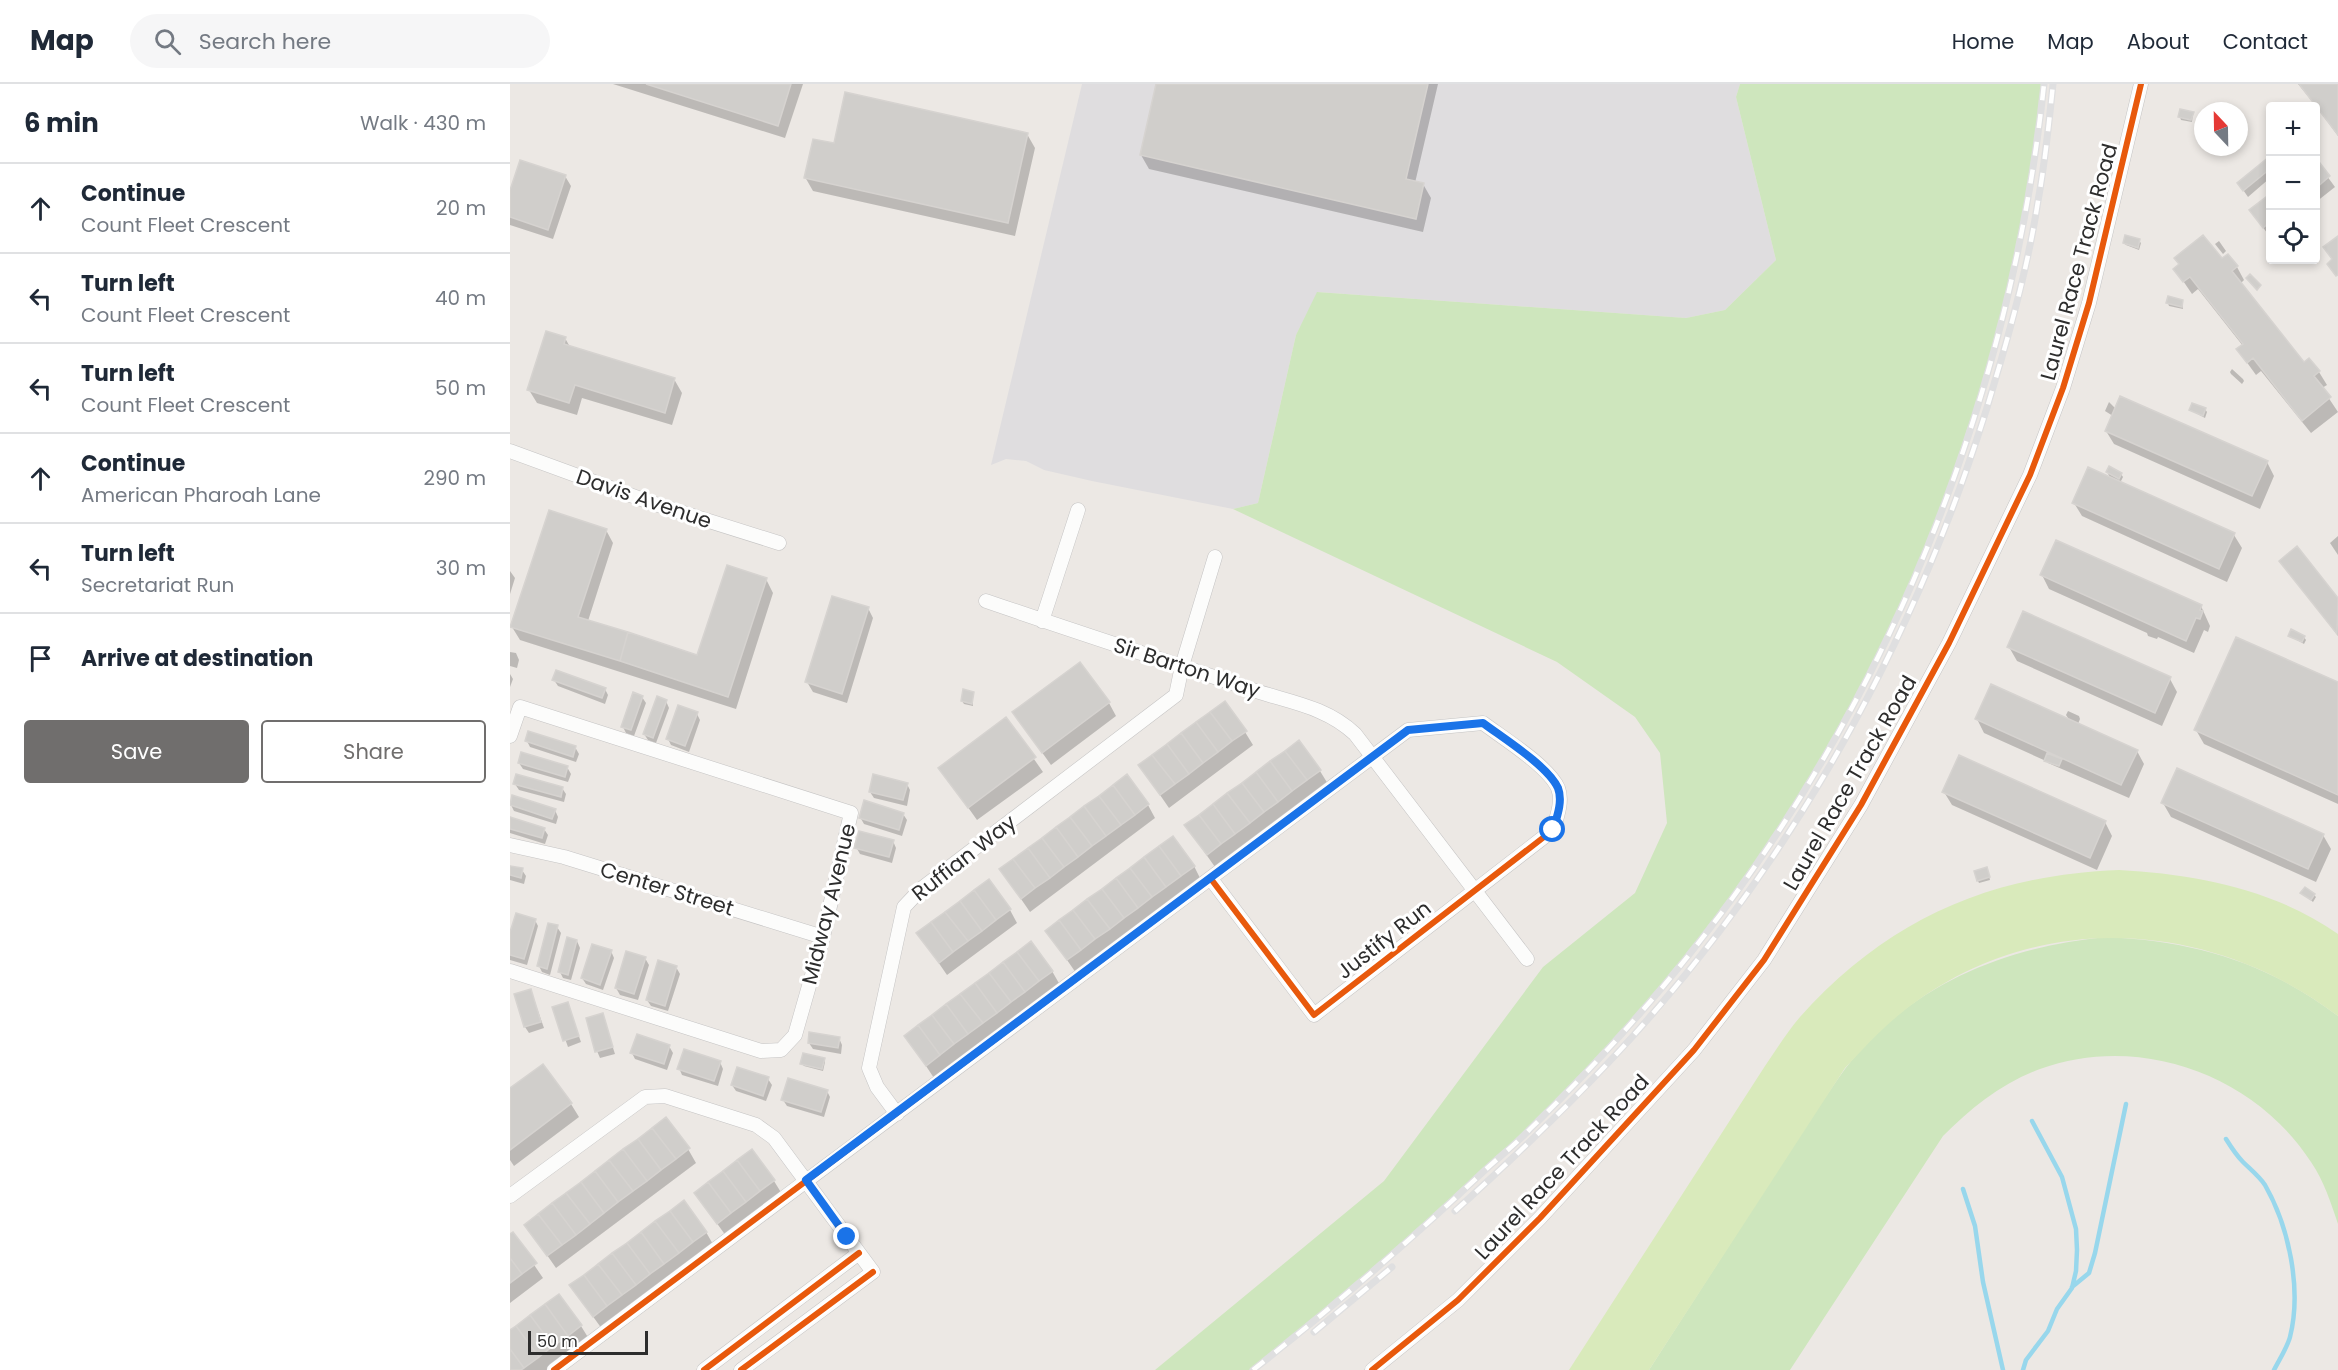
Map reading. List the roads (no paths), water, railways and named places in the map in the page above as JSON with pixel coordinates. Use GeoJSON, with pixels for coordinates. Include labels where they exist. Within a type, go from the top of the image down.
{"type":"FeatureCollection","features":[{"type":"Feature","properties":{"kind":"street","name":"Laurel Race Track Road"},"geometry":{"type":"LineString","coordinates":[[1372,1370],[1458,1299],[1540,1218],[1694,1050],[1764,960],[1861,805],[1949,643],[2038,453],[2063,388],[2089,303],[2141,84]]}},
{"type":"Feature","properties":{"kind":"street","name":"Davis Avenue"},"geometry":{"type":"LineString","coordinates":[[510,451],[652,503],[779,543]]}},
{"type":"Feature","properties":{"kind":"street"},"geometry":{"type":"LineString","coordinates":[[1042,621],[1078,510]]}},
{"type":"Feature","properties":{"kind":"street","name":"Ruffian Way"},"geometry":{"type":"LineString","coordinates":[[897,1114],[877,1088],[868,1068],[904,907],[921,889],[1176,694],[1182,666],[1215,557]]}},
{"type":"Feature","properties":{"kind":"street","name":"Sir Barton Way"},"geometry":{"type":"LineString","coordinates":[[986,601],[1324,712],[1340,720],[1355,734],[1527,959]]}},
{"type":"Feature","properties":{"kind":"street","name":"Midway Avenue"},"geometry":{"type":"LineString","coordinates":[[510,736],[520,707],[851,813],[823,938],[795,1035],[781,1050],[761,1051],[510,971]]}},
{"type":"Feature","properties":{"kind":"street","name":"Justify Run"},"geometry":{"type":"LineString","coordinates":[[554,1370],[1408,730],[1483,723],[1546,771],[1558,789],[1559,808],[1553,830],[1314,1015],[1211,879]]}},
{"type":"Feature","properties":{"kind":"street","name":"Center Street"},"geometry":{"type":"LineString","coordinates":[[510,845],[564,857],[823,938]]}},
{"type":"Feature","properties":{"kind":"street"},"geometry":{"type":"LineString","coordinates":[[510,1196],[635,1102],[653,1095],[665,1096],[756,1125],[774,1138],[873,1272],[741,1370]]}},
{"type":"Feature","properties":{"kind":"street"},"geometry":{"type":"LineString","coordinates":[[704,1370],[859,1253]]}},
{"type":"Feature","properties":{"kind":"waterway"},"geometry":{"type":"LineString","coordinates":[[2072,1287],[2089,1273],[2095,1253],[2126,1104]]}},
{"type":"Feature","properties":{"kind":"waterway"},"geometry":{"type":"LineString","coordinates":[[2023,1370],[2026,1360],[2048,1331],[2057,1309],[2072,1288],[2077,1250],[2076,1229],[2062,1177],[2032,1121]]}},
{"type":"Feature","properties":{"kind":"waterway"},"geometry":{"type":"LineString","coordinates":[[2226,1139],[2238,1157],[2265,1185],[2287,1239],[2295,1299],[2289,1341],[2274,1370]]}},
{"type":"Feature","properties":{"kind":"waterway"},"geometry":{"type":"LineString","coordinates":[[1963,1189],[1975,1226],[1983,1282],[2003,1370]]}},
{"type":"Feature","properties":{"kind":"railway"},"geometry":{"type":"LineString","coordinates":[[1253,1370],[1342,1298],[1428,1223],[1519,1140],[1584,1075],[1660,990],[1708,930],[1793,809],[1849,713],[1898,614],[1941,512],[1977,408],[2006,301],[2029,193],[2044,84]]}},
{"type":"Feature","properties":{"kind":"railway"},"geometry":{"type":"LineString","coordinates":[[1455,1211],[1590,1082],[1633,1036],[1695,963],[1752,887],[1804,808],[1852,726],[1896,641],[1934,554],[1968,465],[1997,374],[2030,245],[2043,172],[2053,84]]}},
{"type":"Feature","properties":{"kind":"railway"},"geometry":{"type":"LineString","coordinates":[[1314,1332],[1392,1267]]}}]}
